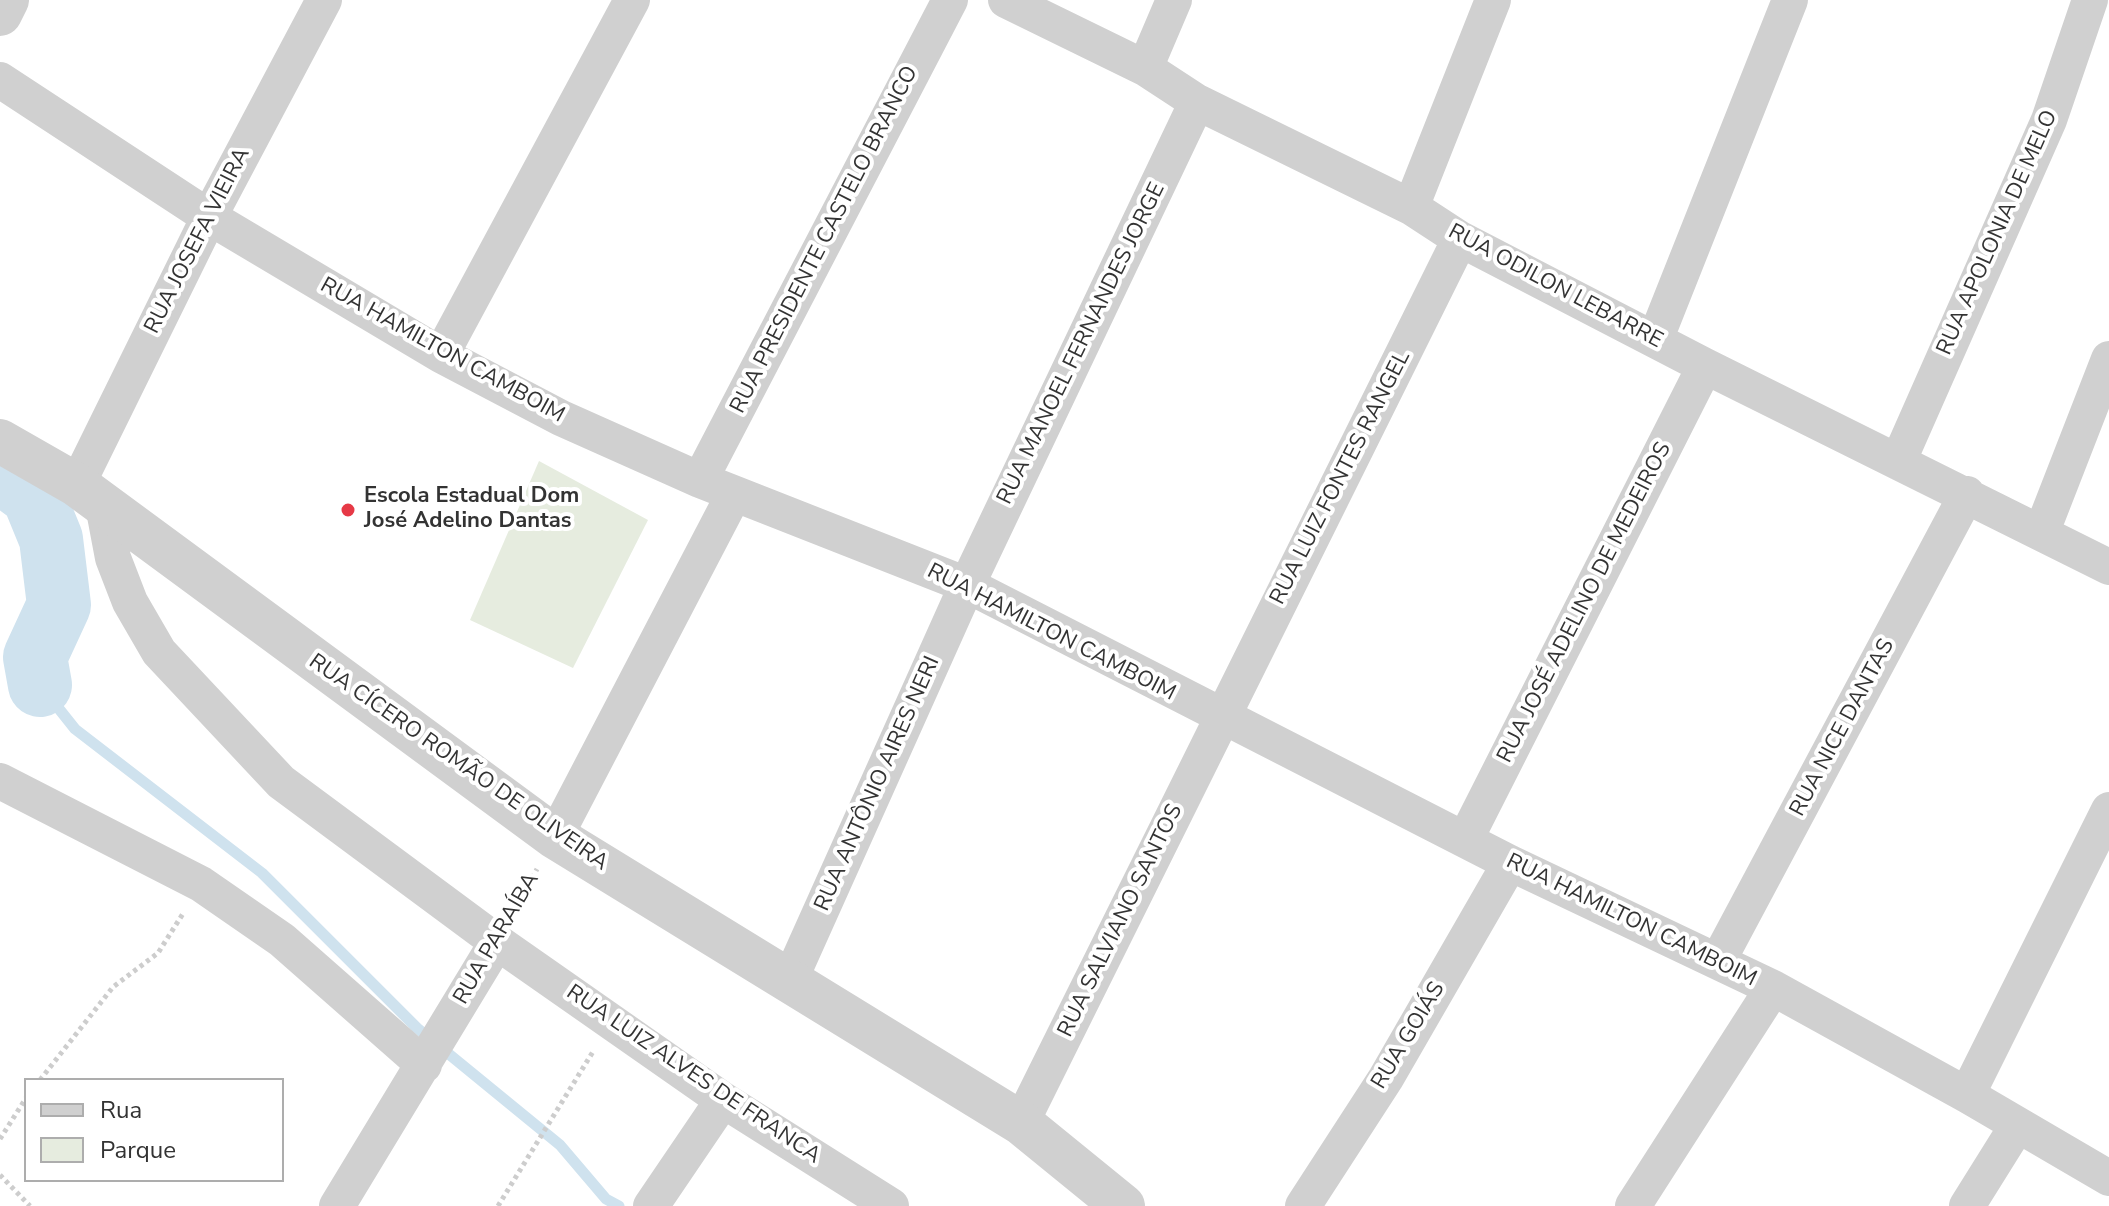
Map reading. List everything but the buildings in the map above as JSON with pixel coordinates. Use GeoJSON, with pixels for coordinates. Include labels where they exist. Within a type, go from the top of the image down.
{"type":"FeatureCollection","features":[{"type":"Feature","properties":{"kind":"street"},"geometry":{"type":"LineString","coordinates":[[0,14],[7,0]]}},
{"type":"Feature","properties":{"kind":"street","name":"RUA JOSEFA VIEIRA"},"geometry":{"type":"LineString","coordinates":[[90,495],[209,217],[324,0]]}},
{"type":"Feature","properties":{"kind":"street"},"geometry":{"type":"LineString","coordinates":[[441,355],[632,0]]}},
{"type":"Feature","properties":{"kind":"street","name":"RUA PRESIDENTE CASTELO BRANCO"},"geometry":{"type":"LineString","coordinates":[[700,480],[950,0]]}},
{"type":"Feature","properties":{"kind":"street","name":"RUA ODILON LEBARRE"},"geometry":{"type":"LineString","coordinates":[[1006,0],[1145,68],[1197,102],[1411,207],[1460,239],[1705,366],[2109,567]]}},
{"type":"Feature","properties":{"kind":"street"},"geometry":{"type":"LineString","coordinates":[[1145,68],[1174,0]]}},
{"type":"Feature","properties":{"kind":"street"},"geometry":{"type":"LineString","coordinates":[[1411,207],[1493,0]]}},
{"type":"Feature","properties":{"kind":"street"},"geometry":{"type":"LineString","coordinates":[[1655,340],[1790,0]]}},
{"type":"Feature","properties":{"kind":"street","name":"RUA APOLONIA DE MELO"},"geometry":{"type":"LineString","coordinates":[[1898,462],[2049,120],[2090,0]]}},
{"type":"Feature","properties":{"kind":"street","name":"RUA HAMILTON CAMBOIM"},"geometry":{"type":"LineString","coordinates":[[0,80],[209,217],[441,355],[561,418],[734,494],[967,585],[1221,718],[1510,863],[1773,988],[2109,1178]]}},
{"type":"Feature","properties":{"kind":"street","name":"RUA MANOEL FERNANDES JORGE"},"geometry":{"type":"LineString","coordinates":[[967,585],[1197,102]]}},
{"type":"Feature","properties":{"kind":"street","name":"RUA LUIZ FONTES RANGEL"},"geometry":{"type":"LineString","coordinates":[[1221,718],[1460,239]]}},
{"type":"Feature","properties":{"kind":"street"},"geometry":{"type":"LineString","coordinates":[[2042,531],[2109,359]]}},
{"type":"Feature","properties":{"kind":"street","name":"RUA JOSÉ ADELINO DE MEDEIROS"},"geometry":{"type":"LineString","coordinates":[[1465,840],[1705,366]]}},
{"type":"Feature","properties":{"kind":"street","name":"RUA CÍCERO ROMÃO DE OLIVEIRA"},"geometry":{"type":"LineString","coordinates":[[0,441],[90,495],[555,837],[1021,1123],[1123,1206]]}},
{"type":"Feature","properties":{"kind":"street"},"geometry":{"type":"LineString","coordinates":[[555,837],[734,494]]}},
{"type":"Feature","properties":{"kind":"street","name":"RUA NICE DANTAS"},"geometry":{"type":"LineString","coordinates":[[1718,961],[1967,494]]}},
{"type":"Feature","properties":{"kind":"street","name":"RUA LUIZ ALVES DE FRANCA"},"geometry":{"type":"LineString","coordinates":[[90,495],[130,602],[159,652],[281,782],[497,942],[723,1100],[891,1206]]}},
{"type":"Feature","properties":{"kind":"street","name":"RUA ANTÔNIO AIRES NERI"},"geometry":{"type":"LineString","coordinates":[[789,982],[967,585]]}},
{"type":"Feature","properties":{"kind":"street","name":"RUA SALVIANO SANTOS"},"geometry":{"type":"LineString","coordinates":[[1021,1123],[1221,718]]}},
{"type":"Feature","properties":{"kind":"street"},"geometry":{"type":"LineString","coordinates":[[2,788],[201,884],[305,959],[424,1065]]}},
{"type":"Feature","properties":{"kind":"street"},"geometry":{"type":"LineString","coordinates":[[1967,1095],[2109,810]]}},
{"type":"Feature","properties":{"kind":"street","name":"RUA GOIÁS"},"geometry":{"type":"LineString","coordinates":[[1303,1206],[1386,1078],[1510,863]]}},
{"type":"Feature","properties":{"kind":"street","name":"RUA PARAÍBA"},"geometry":{"type":"LineString","coordinates":[[337,1206],[497,942]]}},
{"type":"Feature","properties":{"kind":"street"},"geometry":{"type":"LineString","coordinates":[[1633,1206],[1773,988]]}},
{"type":"Feature","properties":{"kind":"street"},"geometry":{"type":"LineString","coordinates":[[651,1206],[723,1100]]}},
{"type":"Feature","properties":{"kind":"street"},"geometry":{"type":"LineString","coordinates":[[1967,1206],[2017,1126]]}},
{"type":"Feature","properties":{"kind":"path","name":"RUA PARAÍBA"},"geometry":{"type":"LineString","coordinates":[[497,942],[555,837]]}},
{"type":"Feature","properties":{"kind":"path"},"geometry":{"type":"LineString","coordinates":[[42,1078],[113,987],[158,953],[201,884]]}},
{"type":"Feature","properties":{"kind":"path"},"geometry":{"type":"LineString","coordinates":[[498,1206],[612,1022]]}},
{"type":"Feature","properties":{"kind":"path"},"geometry":{"type":"LineString","coordinates":[[0,1139],[24,1101]]}},
{"type":"Feature","properties":{"kind":"path"},"geometry":{"type":"LineString","coordinates":[[0,1175],[30,1206]]}},
{"type":"Feature","properties":{"kind":"green space"},"geometry":{"type":"Polygon","coordinates":[[[539,461],[648,520],[573,668],[470,620],[539,461]]]}},
{"type":"Feature","properties":{"kind":"waterway"},"geometry":{"type":"LineString","coordinates":[[0,471],[33,495],[51,539],[59,605],[35,657],[40,685]]}},
{"type":"Feature","properties":{"kind":"waterway"},"geometry":{"type":"LineString","coordinates":[[40,685],[75,729],[262,873],[417,1028],[560,1145],[606,1199],[619,1206]]}},
{"type":"Feature","properties":{"kind":"place","name":"Escola Estadual Dom José Adelino Dantas"},"geometry":{"type":"Point","coordinates":[348,510]}}]}
